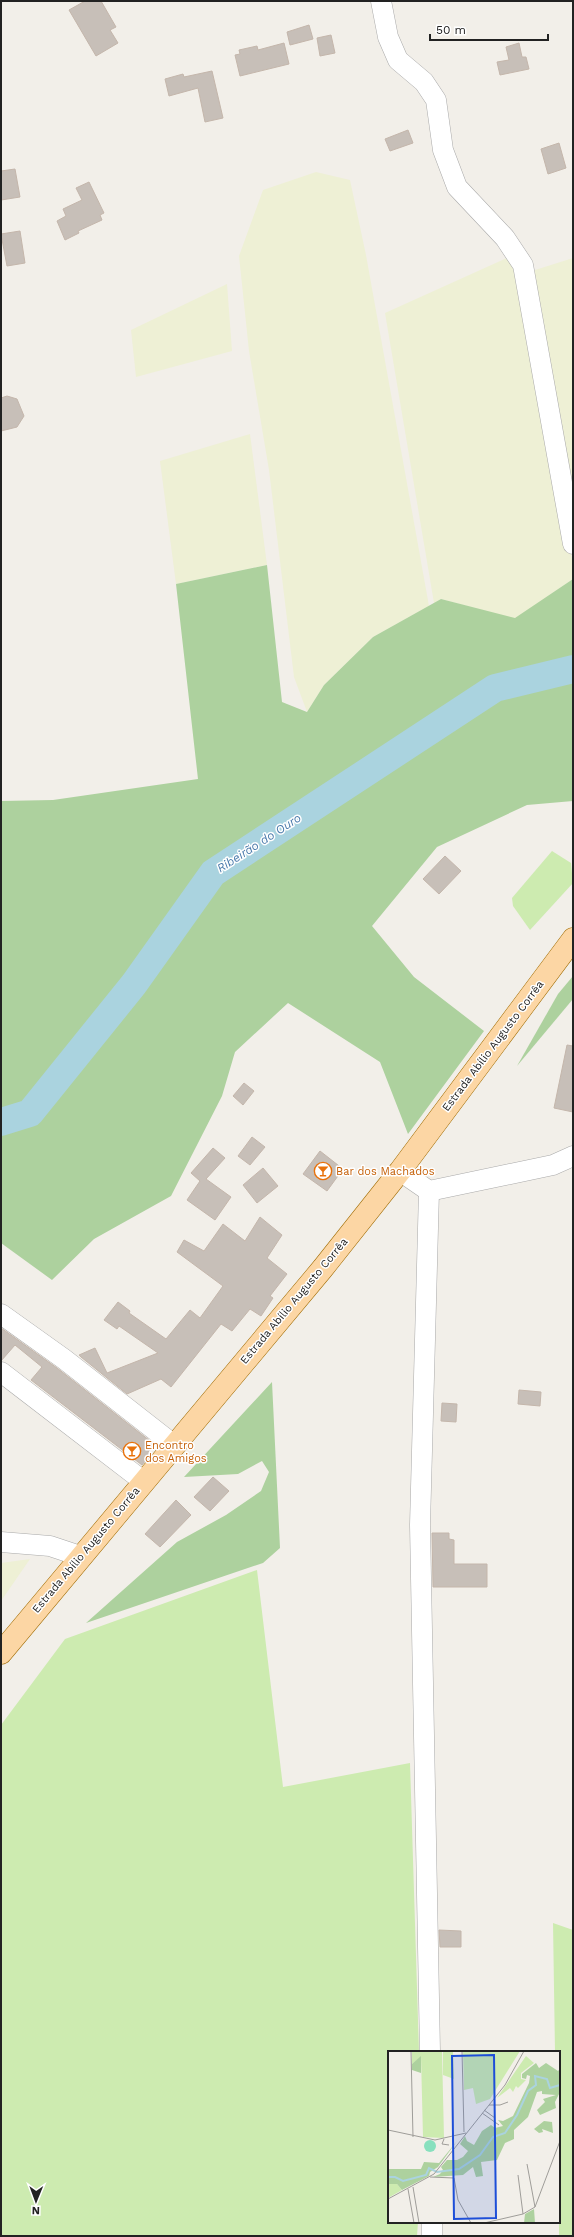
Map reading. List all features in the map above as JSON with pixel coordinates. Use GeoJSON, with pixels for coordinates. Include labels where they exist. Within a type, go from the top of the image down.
{"type":"FeatureCollection","features":[{"type":"Feature","properties":{"kind":"main road","name":"Estrada Abílio Augusto Corrêa"},"geometry":{"type":"LineString","coordinates":[[1,1653],[80,1556],[323,1268],[400,1171],[573,939]]}},
{"type":"Feature","properties":{"kind":"street"},"geometry":{"type":"LineString","coordinates":[[381,1],[388,37],[398,60],[424,82],[436,100],[443,150],[457,187],[505,238],[523,265],[573,544]]}},
{"type":"Feature","properties":{"kind":"street"},"geometry":{"type":"LineString","coordinates":[[400,1171],[428,1191],[552,1165],[573,1156]]}},
{"type":"Feature","properties":{"kind":"street"},"geometry":{"type":"LineString","coordinates":[[428,1191],[420,1525],[430,2051]]}},
{"type":"Feature","properties":{"kind":"street"},"geometry":{"type":"LineString","coordinates":[[1,1314],[64,1359],[174,1445]]}},
{"type":"Feature","properties":{"kind":"street"},"geometry":{"type":"LineString","coordinates":[[1,1372],[144,1481]]}},
{"type":"Feature","properties":{"kind":"street"},"geometry":{"type":"LineString","coordinates":[[1,1542],[50,1546],[80,1556]]}},
{"type":"Feature","properties":{"kind":"street"},"geometry":{"type":"LineString","coordinates":[[432,2223],[432,2236]]}},
{"type":"Feature","properties":{"kind":"green space"},"geometry":{"type":"Polygon","coordinates":[[[316,172],[350,180],[366,255],[429,606],[373,637],[324,685],[307,712],[294,677],[269,470],[249,351],[239,256],[263,190],[316,172]]]}},
{"type":"Feature","properties":{"kind":"green space"},"geometry":{"type":"Polygon","coordinates":[[[509,257],[517,270],[573,564],[573,579],[515,619],[441,599],[434,603],[385,313],[509,257]]]}},
{"type":"Feature","properties":{"kind":"green space"},"geometry":{"type":"Polygon","coordinates":[[[573,258],[573,511],[532,271],[573,258]]]}},
{"type":"Feature","properties":{"kind":"green space"},"geometry":{"type":"Polygon","coordinates":[[[227,284],[232,351],[136,377],[131,330],[227,284]]]}},
{"type":"Feature","properties":{"kind":"green space"},"geometry":{"type":"Polygon","coordinates":[[[250,434],[267,565],[176,584],[160,461],[250,434]]]}},
{"type":"Feature","properties":{"kind":"green space"},"geometry":{"type":"Polygon","coordinates":[[[267,565],[282,702],[307,712],[324,685],[373,637],[441,599],[515,618],[573,579],[573,801],[527,805],[437,847],[372,926],[414,977],[484,1031],[408,1134],[380,1062],[288,1003],[235,1052],[222,1096],[171,1196],[94,1239],[52,1280],[1,1243],[1,801],[53,800],[198,779],[176,584],[267,565]]]}},
{"type":"Feature","properties":{"kind":"green space"},"geometry":{"type":"Polygon","coordinates":[[[552,851],[571,863],[573,883],[530,930],[513,906],[512,898],[552,851]]]}},
{"type":"Feature","properties":{"kind":"green space"},"geometry":{"type":"Polygon","coordinates":[[[573,976],[573,999],[517,1066],[558,994],[573,976]]]}},
{"type":"Feature","properties":{"kind":"green space"},"geometry":{"type":"Polygon","coordinates":[[[272,1382],[280,1548],[263,1563],[86,1623],[177,1542],[226,1515],[261,1491],[269,1472],[262,1461],[238,1474],[184,1477],[272,1382]]]}},
{"type":"Feature","properties":{"kind":"green space"},"geometry":{"type":"Polygon","coordinates":[[[30,1559],[1,1601],[1,1563],[30,1559]]]}},
{"type":"Feature","properties":{"kind":"green space"},"geometry":{"type":"Polygon","coordinates":[[[257,1570],[283,1787],[410,1763],[419,2051],[388,2051],[388,2223],[418,2223],[417,2236],[1,2236],[1,1725],[65,1639],[257,1570]]]}},
{"type":"Feature","properties":{"kind":"green space"},"geometry":{"type":"Polygon","coordinates":[[[553,1923],[573,1930],[573,2236],[559,2236],[560,2051],[555,2051],[553,1923]]]}},
{"type":"Feature","properties":{"kind":"building"},"geometry":{"type":"Polygon","coordinates":[[[85,1],[101,1],[116,27],[110,30],[118,43],[96,56],[69,10],[85,1]]]}},
{"type":"Feature","properties":{"kind":"building"},"geometry":{"type":"Polygon","coordinates":[[[309,25],[313,39],[290,45],[287,32],[309,25]]]}},
{"type":"Feature","properties":{"kind":"building"},"geometry":{"type":"Polygon","coordinates":[[[331,35],[335,53],[320,56],[317,38],[331,35]]]}},
{"type":"Feature","properties":{"kind":"building"},"geometry":{"type":"Polygon","coordinates":[[[284,43],[289,64],[240,76],[235,55],[240,54],[239,50],[257,46],[258,50],[284,43]]]}},
{"type":"Feature","properties":{"kind":"building"},"geometry":{"type":"Polygon","coordinates":[[[519,43],[522,57],[526,57],[529,69],[500,75],[497,62],[509,60],[506,47],[519,43]]]}},
{"type":"Feature","properties":{"kind":"building"},"geometry":{"type":"Polygon","coordinates":[[[212,71],[223,118],[205,122],[198,88],[169,96],[165,79],[183,74],[184,77],[212,71]]]}},
{"type":"Feature","properties":{"kind":"building"},"geometry":{"type":"Polygon","coordinates":[[[408,130],[413,143],[390,151],[385,139],[408,130]]]}},
{"type":"Feature","properties":{"kind":"building"},"geometry":{"type":"Polygon","coordinates":[[[559,143],[566,168],[548,174],[541,149],[559,143]]]}},
{"type":"Feature","properties":{"kind":"building"},"geometry":{"type":"Polygon","coordinates":[[[15,169],[20,197],[1,200],[1,171],[15,169]]]}},
{"type":"Feature","properties":{"kind":"building"},"geometry":{"type":"Polygon","coordinates":[[[89,182],[104,213],[100,215],[102,220],[78,231],[79,233],[65,240],[57,221],[66,216],[63,209],[82,200],[76,188],[89,182]]]}},
{"type":"Feature","properties":{"kind":"building"},"geometry":{"type":"Polygon","coordinates":[[[20,231],[25,263],[7,266],[1,234],[20,231]]]}},
{"type":"Feature","properties":{"kind":"building"},"geometry":{"type":"Polygon","coordinates":[[[7,396],[17,399],[24,416],[17,427],[1,431],[1,398],[7,396]]]}},
{"type":"Feature","properties":{"kind":"building"},"geometry":{"type":"Polygon","coordinates":[[[445,856],[461,871],[439,894],[423,879],[445,856]]]}},
{"type":"Feature","properties":{"kind":"building"},"geometry":{"type":"Polygon","coordinates":[[[567,1045],[573,1046],[573,1112],[554,1108],[567,1045]]]}},
{"type":"Feature","properties":{"kind":"building"},"geometry":{"type":"Polygon","coordinates":[[[244,1083],[254,1091],[243,1105],[233,1096],[244,1083]]]}},
{"type":"Feature","properties":{"kind":"building"},"geometry":{"type":"Polygon","coordinates":[[[252,1137],[265,1147],[250,1165],[238,1156],[252,1137]]]}},
{"type":"Feature","properties":{"kind":"building"},"geometry":{"type":"Polygon","coordinates":[[[213,1148],[225,1158],[206,1179],[231,1197],[215,1220],[187,1200],[200,1181],[191,1173],[213,1148]]]}},
{"type":"Feature","properties":{"kind":"building","name":"Bar dos Machados"},"geometry":{"type":"Polygon","coordinates":[[[320,1151],[343,1169],[327,1191],[303,1174],[320,1151]]]}},
{"type":"Feature","properties":{"kind":"building"},"geometry":{"type":"Polygon","coordinates":[[[263,1168],[278,1186],[257,1203],[243,1185],[263,1168]]]}},
{"type":"Feature","properties":{"kind":"building"},"geometry":{"type":"Polygon","coordinates":[[[260,1217],[282,1235],[267,1258],[287,1274],[270,1296],[273,1298],[261,1316],[250,1309],[232,1331],[221,1324],[171,1387],[161,1379],[127,1394],[79,1355],[95,1348],[107,1373],[158,1353],[119,1326],[117,1329],[104,1320],[118,1302],[130,1311],[129,1313],[166,1339],[190,1310],[200,1318],[223,1286],[177,1252],[184,1240],[204,1251],[223,1224],[245,1241],[260,1217]]]}},
{"type":"Feature","properties":{"kind":"building"},"geometry":{"type":"Polygon","coordinates":[[[1,1328],[57,1368],[154,1444],[148,1452],[151,1454],[142,1465],[31,1380],[42,1367],[15,1345],[1,1361],[1,1328]]]}},
{"type":"Feature","properties":{"kind":"building"},"geometry":{"type":"Polygon","coordinates":[[[519,1390],[541,1392],[540,1406],[518,1404],[519,1390]]]}},
{"type":"Feature","properties":{"kind":"building"},"geometry":{"type":"Polygon","coordinates":[[[442,1403],[457,1404],[456,1422],[441,1421],[442,1403]]]}},
{"type":"Feature","properties":{"kind":"building"},"geometry":{"type":"Polygon","coordinates":[[[213,1477],[229,1491],[210,1511],[194,1497],[213,1477]]]}},
{"type":"Feature","properties":{"kind":"building"},"geometry":{"type":"Polygon","coordinates":[[[176,1500],[191,1515],[160,1547],[145,1534],[176,1500]]]}},
{"type":"Feature","properties":{"kind":"building"},"geometry":{"type":"Polygon","coordinates":[[[432,1533],[449,1533],[449,1539],[454,1540],[454,1564],[487,1564],[487,1587],[433,1587],[432,1533]]]}},
{"type":"Feature","properties":{"kind":"building"},"geometry":{"type":"Polygon","coordinates":[[[439,1930],[461,1931],[461,1947],[440,1947],[439,1930]]]}},
{"type":"Feature","properties":{"kind":"waterway","name":"Ribeirão do Ouro"},"geometry":{"type":"LineString","coordinates":[[1,1122],[30,1113],[134,984],[213,873],[495,688],[573,669]]}},
{"type":"Feature","properties":{"kind":"place","name":"Bar dos Machados"},"geometry":{"type":"Point","coordinates":[323,1171]}},
{"type":"Feature","properties":{"kind":"place","name":"Encontro dos Amigos"},"geometry":{"type":"Point","coordinates":[132,1451]}}]}
